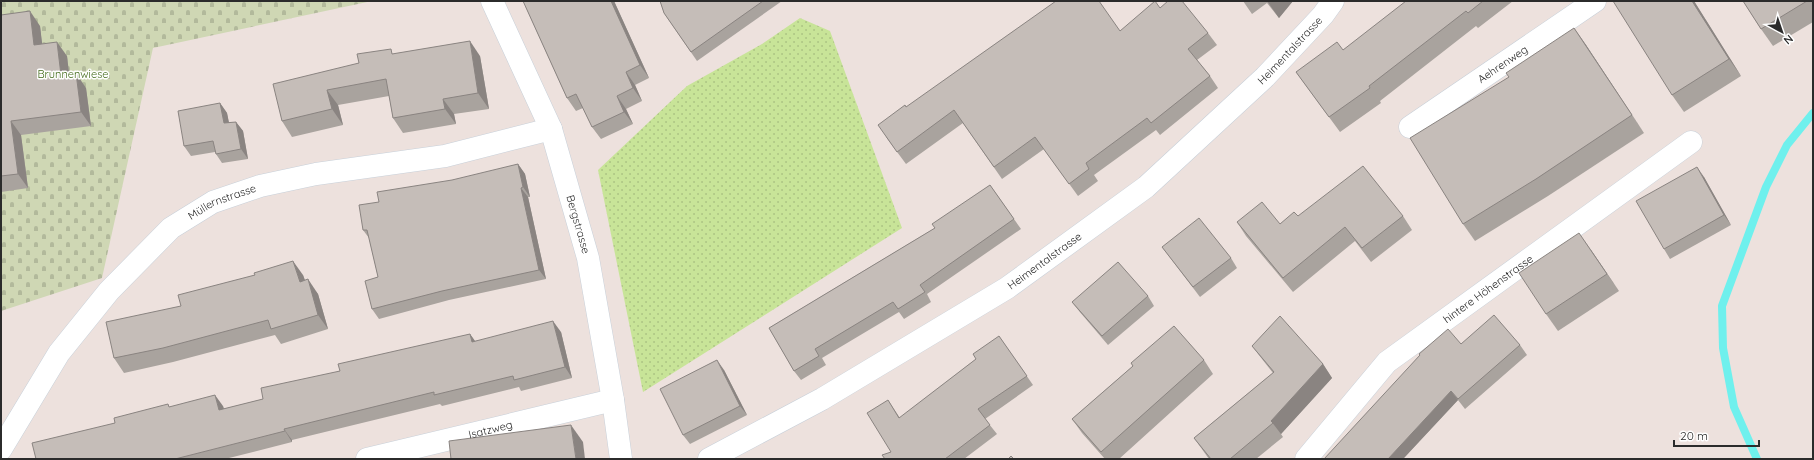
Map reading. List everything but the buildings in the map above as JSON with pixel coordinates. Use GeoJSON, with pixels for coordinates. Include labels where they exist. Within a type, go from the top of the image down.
{"type":"FeatureCollection","features":[{"type":"Feature","properties":{"kind":"street","name":"Bergstrasse"},"geometry":{"type":"LineString","coordinates":[[492,1],[551,129],[588,258],[613,400],[621,459]]}},
{"type":"Feature","properties":{"kind":"street","name":"Heimentalstrasse"},"geometry":{"type":"LineString","coordinates":[[709,459],[822,399],[1007,288],[1146,187],[1265,77],[1323,15],[1333,1]]}},
{"type":"Feature","properties":{"kind":"street","name":"Aehrenweg"},"geometry":{"type":"LineString","coordinates":[[1410,126],[1595,1]]}},
{"type":"Feature","properties":{"kind":"street","name":"Müllernstrasse"},"geometry":{"type":"LineString","coordinates":[[1,449],[59,353],[108,292],[171,228],[213,202],[260,186],[316,174],[445,156],[551,129]]}},
{"type":"Feature","properties":{"kind":"street","name":"hintere Höhenstrasse"},"geometry":{"type":"LineString","coordinates":[[1306,459],[1386,362],[1691,142]]}},
{"type":"Feature","properties":{"kind":"street","name":"Isatzweg"},"geometry":{"type":"LineString","coordinates":[[367,459],[613,400]]}},
{"type":"Feature","properties":{"kind":"green space","name":"Brunnenwiese"},"geometry":{"type":"Polygon","coordinates":[[[1,1],[372,1],[153,48],[102,278],[1,311],[1,1]]]}},
{"type":"Feature","properties":{"kind":"green space"},"geometry":{"type":"Polygon","coordinates":[[[800,18],[830,31],[902,228],[643,392],[598,170],[687,86],[762,44],[800,18]]]}},
{"type":"Feature","properties":{"kind":"waterway"},"geometry":{"type":"LineString","coordinates":[[1757,459],[1734,407],[1723,348],[1722,306],[1766,187],[1787,145],[1813,113]]}}]}
